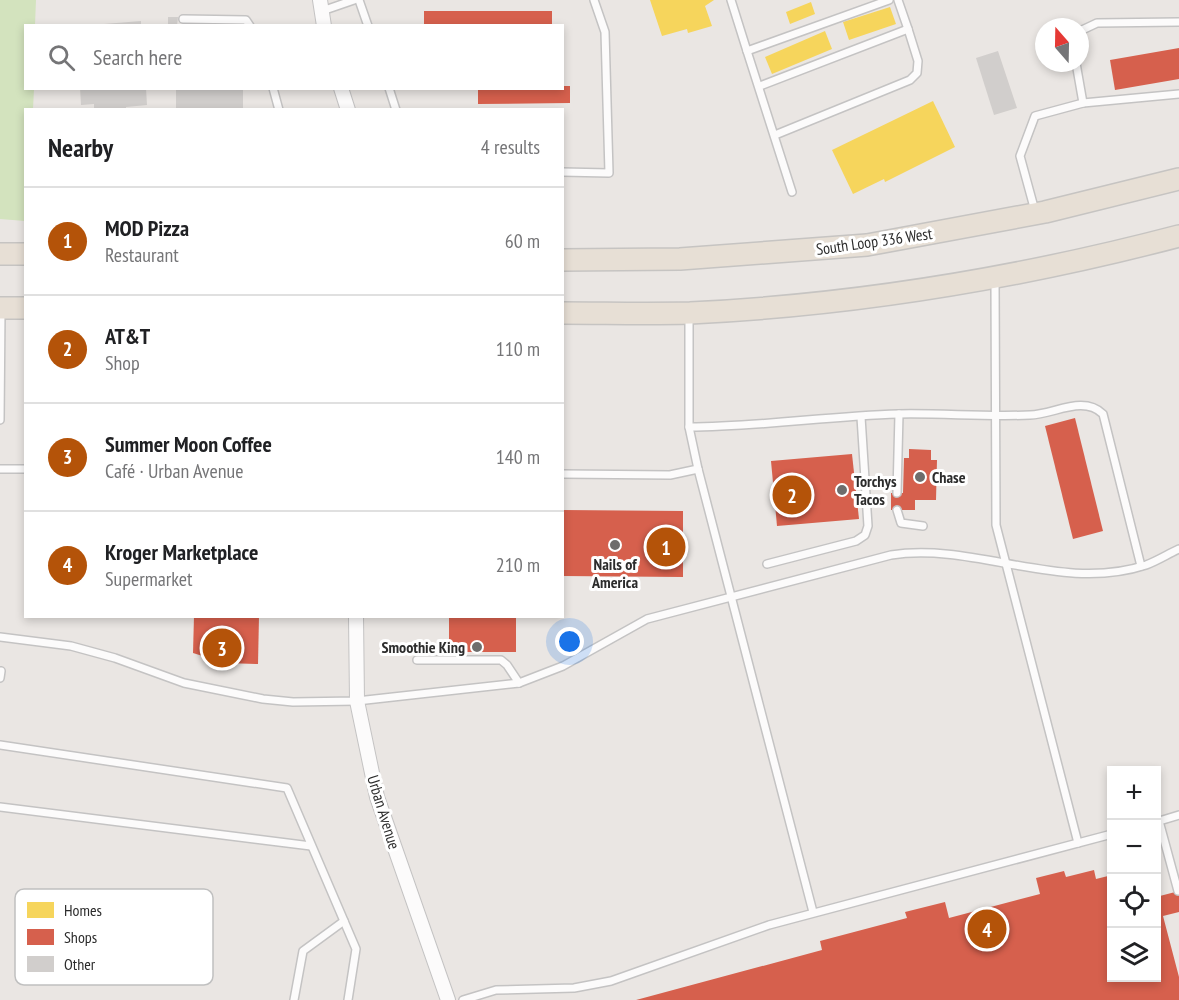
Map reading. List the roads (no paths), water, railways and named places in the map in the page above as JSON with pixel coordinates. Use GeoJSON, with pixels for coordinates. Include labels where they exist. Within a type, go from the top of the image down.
{"type":"FeatureCollection","features":[{"type":"Feature","properties":{"kind":"main road","name":"South Loop 336 West"},"geometry":{"type":"LineString","coordinates":[[564,260],[680,259],[867,245],[1036,213],[1179,179]]}},
{"type":"Feature","properties":{"kind":"main road"},"geometry":{"type":"LineString","coordinates":[[564,313],[689,313],[880,296],[995,279],[1094,258],[1179,236]]}},
{"type":"Feature","properties":{"kind":"main road"},"geometry":{"type":"LineString","coordinates":[[0,254],[24,254]]}},
{"type":"Feature","properties":{"kind":"main road"},"geometry":{"type":"LineString","coordinates":[[1,308],[24,308]]}},
{"type":"Feature","properties":{"kind":"street"},"geometry":{"type":"LineString","coordinates":[[321,6],[324,24]]}},
{"type":"Feature","properties":{"kind":"street"},"geometry":{"type":"LineString","coordinates":[[342,90],[347,108]]}},
{"type":"Feature","properties":{"kind":"street","name":"Urban Avenue"},"geometry":{"type":"LineString","coordinates":[[356,618],[357,700],[377,797],[448,1000]]}},
{"type":"Feature","properties":{"kind":"lane"},"geometry":{"type":"LineString","coordinates":[[321,6],[354,0]]}},
{"type":"Feature","properties":{"kind":"lane"},"geometry":{"type":"LineString","coordinates":[[359,0],[367,24]]}},
{"type":"Feature","properties":{"kind":"lane"},"geometry":{"type":"LineString","coordinates":[[564,171],[609,173],[604,32],[594,0]]}},
{"type":"Feature","properties":{"kind":"lane"},"geometry":{"type":"LineString","coordinates":[[731,0],[792,192]]}},
{"type":"Feature","properties":{"kind":"lane"},"geometry":{"type":"LineString","coordinates":[[747,51],[889,0]]}},
{"type":"Feature","properties":{"kind":"lane"},"geometry":{"type":"LineString","coordinates":[[775,135],[910,80],[919,67],[898,0]]}},
{"type":"Feature","properties":{"kind":"lane"},"geometry":{"type":"LineString","coordinates":[[183,19],[246,20],[249,24]]}},
{"type":"Feature","properties":{"kind":"lane"},"geometry":{"type":"LineString","coordinates":[[1089,27],[1097,23],[1179,22]]}},
{"type":"Feature","properties":{"kind":"lane"},"geometry":{"type":"LineString","coordinates":[[760,86],[908,29]]}},
{"type":"Feature","properties":{"kind":"lane"},"geometry":{"type":"LineString","coordinates":[[1078,72],[1083,103]]}},
{"type":"Feature","properties":{"kind":"lane"},"geometry":{"type":"LineString","coordinates":[[274,90],[278,108]]}},
{"type":"Feature","properties":{"kind":"lane"},"geometry":{"type":"LineString","coordinates":[[389,90],[395,108]]}},
{"type":"Feature","properties":{"kind":"lane"},"geometry":{"type":"LineString","coordinates":[[1036,213],[1020,156],[1035,116],[1083,103],[1179,94]]}},
{"type":"Feature","properties":{"kind":"lane"},"geometry":{"type":"LineString","coordinates":[[995,279],[996,525],[1078,843]]}},
{"type":"Feature","properties":{"kind":"lane"},"geometry":{"type":"LineString","coordinates":[[0,420],[1,308]]}},
{"type":"Feature","properties":{"kind":"lane"},"geometry":{"type":"LineString","coordinates":[[689,313],[689,427],[813,912]]}},
{"type":"Feature","properties":{"kind":"lane"},"geometry":{"type":"LineString","coordinates":[[689,427],[737,427],[898,414],[1034,415],[1085,404],[1095,407],[1103,414],[1141,566]]}},
{"type":"Feature","properties":{"kind":"lane"},"geometry":{"type":"LineString","coordinates":[[897,493],[898,414]]}},
{"type":"Feature","properties":{"kind":"lane"},"geometry":{"type":"LineString","coordinates":[[767,564],[856,541],[865,535],[868,526],[861,417]]}},
{"type":"Feature","properties":{"kind":"lane"},"geometry":{"type":"LineString","coordinates":[[0,469],[24,469]]}},
{"type":"Feature","properties":{"kind":"lane"},"geometry":{"type":"LineString","coordinates":[[564,474],[670,475],[698,469]]}},
{"type":"Feature","properties":{"kind":"lane"},"geometry":{"type":"LineString","coordinates":[[897,510],[901,523],[923,526]]}},
{"type":"Feature","properties":{"kind":"lane"},"geometry":{"type":"LineString","coordinates":[[0,637],[71,646],[115,658],[184,683],[263,699],[293,702],[357,700],[519,683],[563,666],[647,619],[908,553],[955,554],[1074,572],[1103,572],[1141,566],[1179,549]]}},
{"type":"Feature","properties":{"kind":"lane"},"geometry":{"type":"LineString","coordinates":[[417,660],[501,660],[519,683]]}},
{"type":"Feature","properties":{"kind":"lane"},"geometry":{"type":"LineString","coordinates":[[0,745],[286,789],[356,949],[348,1000]]}},
{"type":"Feature","properties":{"kind":"lane"},"geometry":{"type":"LineString","coordinates":[[0,807],[311,846]]}},
{"type":"Feature","properties":{"kind":"lane"},"geometry":{"type":"LineString","coordinates":[[1161,821],[1179,815]]}},
{"type":"Feature","properties":{"kind":"lane"},"geometry":{"type":"LineString","coordinates":[[1161,832],[1178,891]]}},
{"type":"Feature","properties":{"kind":"lane"},"geometry":{"type":"LineString","coordinates":[[463,1000],[496,990],[574,988],[611,981],[730,938],[813,912],[1107,835]]}},
{"type":"Feature","properties":{"kind":"lane"},"geometry":{"type":"LineString","coordinates":[[294,1000],[303,951],[344,921]]}},
{"type":"Feature","properties":{"kind":"place","name":"Chase"},"geometry":{"type":"Point","coordinates":[920,477]}},
{"type":"Feature","properties":{"kind":"place","name":"Torchys Tacos"},"geometry":{"type":"Point","coordinates":[842,490]}},
{"type":"Feature","properties":{"kind":"place","name":"AT&T"},"geometry":{"type":"Point","coordinates":[792,495]}},
{"type":"Feature","properties":{"kind":"place","name":"Nails of America"},"geometry":{"type":"Point","coordinates":[615,545]}},
{"type":"Feature","properties":{"kind":"place","name":"MOD Pizza"},"geometry":{"type":"Point","coordinates":[666,547]}},
{"type":"Feature","properties":{"kind":"place","name":"Smoothie King"},"geometry":{"type":"Point","coordinates":[477,647]}},
{"type":"Feature","properties":{"kind":"place","name":"Summer Moon Coffee"},"geometry":{"type":"Point","coordinates":[222,648]}},
{"type":"Feature","properties":{"kind":"place","name":"Kroger Marketplace"},"geometry":{"type":"Point","coordinates":[987,929]}}]}
